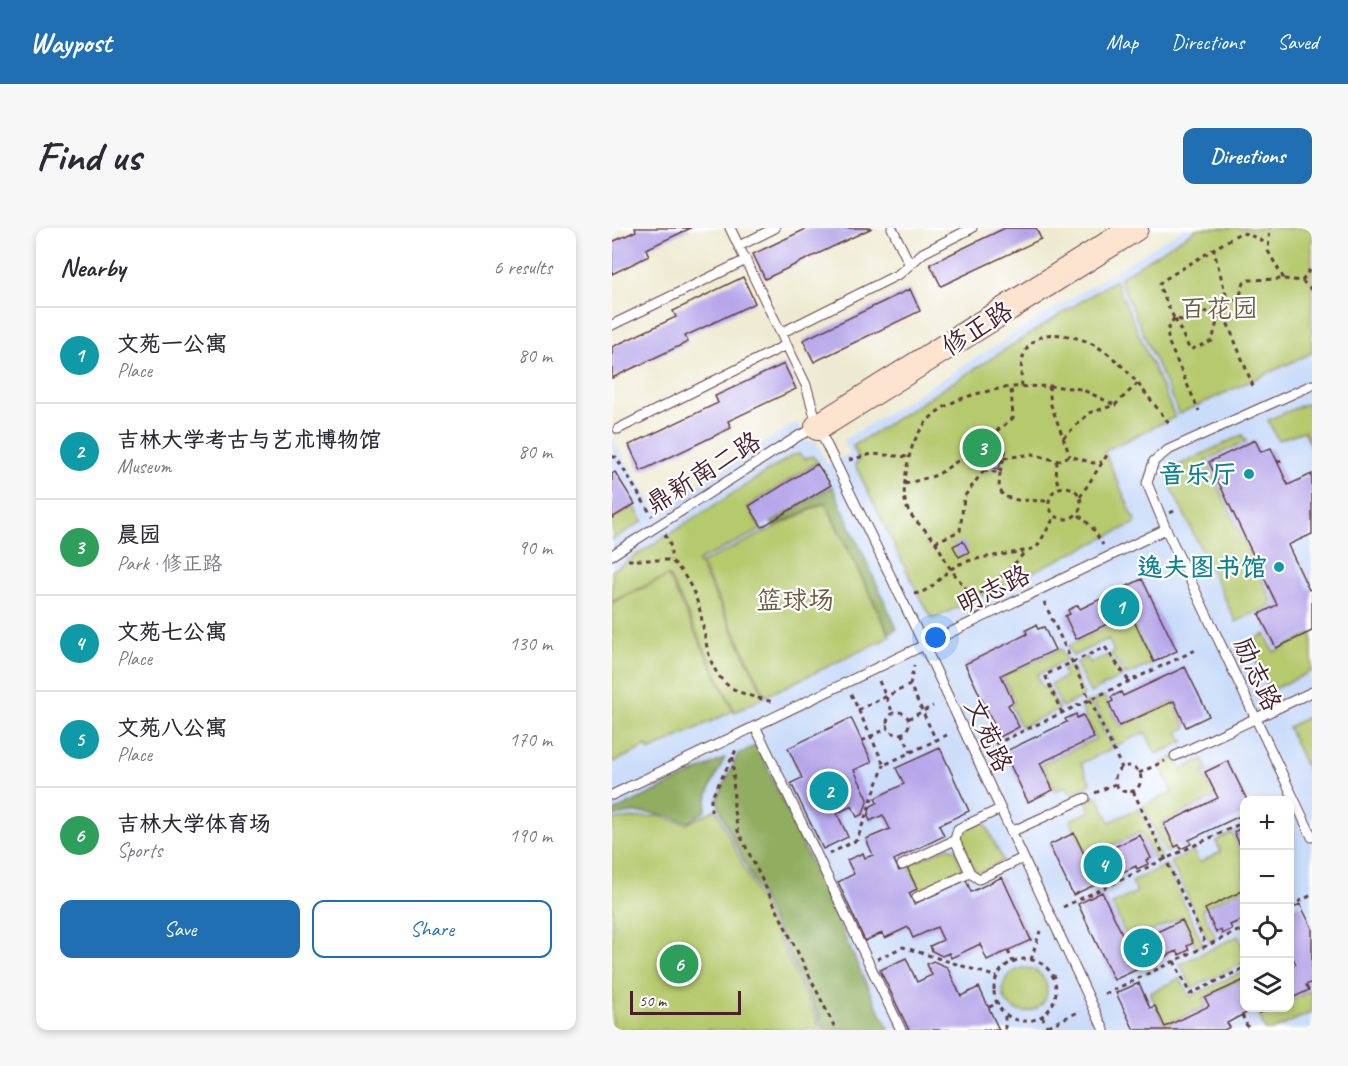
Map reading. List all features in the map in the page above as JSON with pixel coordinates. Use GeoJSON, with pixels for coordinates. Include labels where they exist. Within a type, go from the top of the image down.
{"type":"FeatureCollection","features":[{"type":"Feature","properties":{"kind":"street","name":"修正路"},"geometry":{"type":"LineString","coordinates":[[819,427],[1135,228]]}},
{"type":"Feature","properties":{"kind":"lane","name":"文苑路"},"geometry":{"type":"LineString","coordinates":[[730,228],[806,385],[819,427],[1104,1030]]}},
{"type":"Feature","properties":{"kind":"lane"},"geometry":{"type":"LineString","coordinates":[[739,246],[775,228]]}},
{"type":"Feature","properties":{"kind":"lane"},"geometry":{"type":"LineString","coordinates":[[892,228],[910,265]]}},
{"type":"Feature","properties":{"kind":"lane"},"geometry":{"type":"LineString","coordinates":[[781,333],[899,274],[923,253],[972,228]]}},
{"type":"Feature","properties":{"kind":"lane"},"geometry":{"type":"LineString","coordinates":[[612,325],[746,260]]}},
{"type":"Feature","properties":{"kind":"lane"},"geometry":{"type":"LineString","coordinates":[[618,429],[786,345]]}},
{"type":"Feature","properties":{"kind":"lane"},"geometry":{"type":"LineString","coordinates":[[1167,529],[1147,483],[1154,461],[1168,450],[1312,385]]}},
{"type":"Feature","properties":{"kind":"lane","name":"鼎新南二路"},"geometry":{"type":"LineString","coordinates":[[612,555],[800,435],[819,427]]}},
{"type":"Feature","properties":{"kind":"lane","name":"明志路"},"geometry":{"type":"LineString","coordinates":[[612,795],[1167,529]]}},
{"type":"Feature","properties":{"kind":"lane","name":"励志路"},"geometry":{"type":"LineString","coordinates":[[1167,529],[1312,837]]}},
{"type":"Feature","properties":{"kind":"lane"},"geometry":{"type":"LineString","coordinates":[[1175,756],[1312,692]]}},
{"type":"Feature","properties":{"kind":"lane"},"geometry":{"type":"LineString","coordinates":[[755,726],[901,1030]]}},
{"type":"Feature","properties":{"kind":"lane"},"geometry":{"type":"LineString","coordinates":[[1011,832],[1085,798]]}},
{"type":"Feature","properties":{"kind":"lane"},"geometry":{"type":"LineString","coordinates":[[1000,809],[958,829],[955,840],[970,873],[979,879],[1023,858]]}},
{"type":"Feature","properties":{"kind":"lane"},"geometry":{"type":"LineString","coordinates":[[902,865],[955,840]]}},
{"type":"Feature","properties":{"kind":"lane"},"geometry":{"type":"LineString","coordinates":[[917,897],[970,873]]}},
{"type":"Feature","properties":{"kind":"path"},"geometry":{"type":"LineString","coordinates":[[1270,228],[1268,244],[1271,256],[1284,279]]}},
{"type":"Feature","properties":{"kind":"path"},"geometry":{"type":"LineString","coordinates":[[1221,307],[1212,341],[1190,350],[1159,292],[1159,286],[1213,248],[1240,233],[1248,234],[1268,244]]}},
{"type":"Feature","properties":{"kind":"path"},"geometry":{"type":"LineString","coordinates":[[1213,248],[1228,302]]}},
{"type":"Feature","properties":{"kind":"path"},"geometry":{"type":"LineString","coordinates":[[1302,281],[1312,266]]}},
{"type":"Feature","properties":{"kind":"path"},"geometry":{"type":"LineString","coordinates":[[1174,318],[1180,320],[1221,307],[1239,298],[1244,283],[1249,280],[1302,281],[1312,290]]}},
{"type":"Feature","properties":{"kind":"path"},"geometry":{"type":"LineString","coordinates":[[1221,307],[1253,386]]}},
{"type":"Feature","properties":{"kind":"path"},"geometry":{"type":"LineString","coordinates":[[1174,318],[1167,331],[1168,343],[1199,411]]}},
{"type":"Feature","properties":{"kind":"path"},"geometry":{"type":"LineString","coordinates":[[1022,386],[1021,363],[1028,345],[1042,336],[1054,334],[1089,341],[1116,360],[1138,383],[1170,424]]}},
{"type":"Feature","properties":{"kind":"path"},"geometry":{"type":"LineString","coordinates":[[1063,438],[1089,413],[1115,405],[1138,383]]}},
{"type":"Feature","properties":{"kind":"path"},"geometry":{"type":"LineString","coordinates":[[976,606],[950,569],[935,542],[907,508],[904,484],[909,457],[926,421],[940,408],[976,393],[1022,386],[1081,389],[1115,405]]}},
{"type":"Feature","properties":{"kind":"path"},"geometry":{"type":"LineString","coordinates":[[1048,386],[1051,405],[1070,456]]}},
{"type":"Feature","properties":{"kind":"path"},"geometry":{"type":"LineString","coordinates":[[935,542],[960,531],[964,497],[985,467],[990,445],[997,430],[1013,418],[1011,387]]}},
{"type":"Feature","properties":{"kind":"path"},"geometry":{"type":"LineString","coordinates":[[990,445],[1006,448],[999,488],[1003,496],[1017,500],[1047,501],[1060,488]]}},
{"type":"Feature","properties":{"kind":"path"},"geometry":{"type":"LineString","coordinates":[[1080,497],[1109,452]]}},
{"type":"Feature","properties":{"kind":"path"},"geometry":{"type":"LineString","coordinates":[[849,460],[873,454],[909,457]]}},
{"type":"Feature","properties":{"kind":"path"},"geometry":{"type":"LineString","coordinates":[[1004,459],[1033,454],[1057,461],[1070,456],[1093,463],[1102,462]]}},
{"type":"Feature","properties":{"kind":"path"},"geometry":{"type":"LineString","coordinates":[[612,457],[616,457],[653,518]]}},
{"type":"Feature","properties":{"kind":"path"},"geometry":{"type":"LineString","coordinates":[[904,484],[937,475],[962,458],[1000,473]]}},
{"type":"Feature","properties":{"kind":"path"},"geometry":{"type":"LineString","coordinates":[[1277,462],[1282,460]]}},
{"type":"Feature","properties":{"kind":"path"},"geometry":{"type":"LineString","coordinates":[[1057,461],[1056,478],[1060,488]]}},
{"type":"Feature","properties":{"kind":"path"},"geometry":{"type":"LineString","coordinates":[[1047,501],[1049,510],[1055,516],[1068,519],[1079,515],[1083,507],[1080,497],[1071,489],[1060,488]]}},
{"type":"Feature","properties":{"kind":"path"},"geometry":{"type":"LineString","coordinates":[[1079,515],[1092,527],[1103,545]]}},
{"type":"Feature","properties":{"kind":"path"},"geometry":{"type":"LineString","coordinates":[[914,594],[928,591],[950,569],[995,554],[1026,551],[1037,547],[1055,516]]}},
{"type":"Feature","properties":{"kind":"path"},"geometry":{"type":"LineString","coordinates":[[665,534],[671,547],[671,560],[681,570],[692,589],[700,610],[706,645],[721,678],[742,692],[773,702]]}},
{"type":"Feature","properties":{"kind":"path"},"geometry":{"type":"LineString","coordinates":[[973,599],[1010,569],[1026,551]]}},
{"type":"Feature","properties":{"kind":"path"},"geometry":{"type":"LineString","coordinates":[[625,560],[671,560]]}},
{"type":"Feature","properties":{"kind":"path"},"geometry":{"type":"LineString","coordinates":[[1044,602],[1122,768]]}},
{"type":"Feature","properties":{"kind":"path"},"geometry":{"type":"LineString","coordinates":[[1062,712],[1045,675],[1104,647],[1129,681]]}},
{"type":"Feature","properties":{"kind":"path"},"geometry":{"type":"LineString","coordinates":[[987,748],[1198,648]]}},
{"type":"Feature","properties":{"kind":"path"},"geometry":{"type":"LineString","coordinates":[[914,665],[910,685],[936,740]]}},
{"type":"Feature","properties":{"kind":"path"},"geometry":{"type":"LineString","coordinates":[[879,681],[893,714]]}},
{"type":"Feature","properties":{"kind":"path"},"geometry":{"type":"LineString","coordinates":[[858,710],[910,685]]}},
{"type":"Feature","properties":{"kind":"path"},"geometry":{"type":"LineString","coordinates":[[823,857],[857,840],[884,765],[851,694]]}},
{"type":"Feature","properties":{"kind":"path"},"geometry":{"type":"LineString","coordinates":[[908,719],[933,706]]}},
{"type":"Feature","properties":{"kind":"path"},"geometry":{"type":"LineString","coordinates":[[901,713],[908,719],[908,727],[902,733],[897,734],[888,728],[888,718],[893,714],[901,713]]}},
{"type":"Feature","properties":{"kind":"path"},"geometry":{"type":"LineString","coordinates":[[862,741],[888,728]]}},
{"type":"Feature","properties":{"kind":"path"},"geometry":{"type":"LineString","coordinates":[[902,733],[911,752]]}},
{"type":"Feature","properties":{"kind":"path"},"geometry":{"type":"LineString","coordinates":[[884,765],[947,735]]}},
{"type":"Feature","properties":{"kind":"path"},"geometry":{"type":"LineString","coordinates":[[711,812],[711,799],[738,747]]}},
{"type":"Feature","properties":{"kind":"path"},"geometry":{"type":"LineString","coordinates":[[1139,772],[1175,756]]}},
{"type":"Feature","properties":{"kind":"path"},"geometry":{"type":"LineString","coordinates":[[733,757],[734,811],[738,831],[836,1030]]}},
{"type":"Feature","properties":{"kind":"path"},"geometry":{"type":"LineString","coordinates":[[1132,767],[1139,772],[1141,781],[1133,791],[1125,792],[1115,784],[1115,775],[1122,768],[1132,767]]}},
{"type":"Feature","properties":{"kind":"path"},"geometry":{"type":"LineString","coordinates":[[1085,798],[1115,784]]}},
{"type":"Feature","properties":{"kind":"path"},"geometry":{"type":"LineString","coordinates":[[1133,791],[1207,946]]}},
{"type":"Feature","properties":{"kind":"path"},"geometry":{"type":"LineString","coordinates":[[1063,907],[1240,824]]}},
{"type":"Feature","properties":{"kind":"path"},"geometry":{"type":"LineString","coordinates":[[1294,904],[1312,895]]}},
{"type":"Feature","properties":{"kind":"path"},"geometry":{"type":"LineString","coordinates":[[1105,994],[1240,930]]}},
{"type":"Feature","properties":{"kind":"path"},"geometry":{"type":"LineString","coordinates":[[1031,960],[1040,932]]}},
{"type":"Feature","properties":{"kind":"path"},"geometry":{"type":"LineString","coordinates":[[873,961],[903,947],[997,978]]}},
{"type":"Feature","properties":{"kind":"path"},"geometry":{"type":"LineString","coordinates":[[1008,951],[1014,964]]}},
{"type":"Feature","properties":{"kind":"path"},"geometry":{"type":"LineString","coordinates":[[1005,1016],[1028,1022],[1050,1012],[1058,990],[1046,965],[1026,958],[1000,970],[993,991],[1005,1016],[1005,1030]]}},
{"type":"Feature","properties":{"kind":"path"},"geometry":{"type":"LineString","coordinates":[[1174,961],[1190,994],[1240,970]]}},
{"type":"Feature","properties":{"kind":"path"},"geometry":{"type":"LineString","coordinates":[[1052,978],[1060,974]]}},
{"type":"Feature","properties":{"kind":"path"},"geometry":{"type":"LineString","coordinates":[[989,1007],[999,1003]]}},
{"type":"Feature","properties":{"kind":"path"},"geometry":{"type":"LineString","coordinates":[[1040,1030],[1078,1012]]}},
{"type":"Feature","properties":{"kind":"path"},"geometry":{"type":"LineString","coordinates":[[1042,1016],[1048,1028]]}},
{"type":"Feature","properties":{"kind":"path"},"geometry":{"type":"LineString","coordinates":[[1242,1016],[1249,1030]]}},
{"type":"Feature","properties":{"kind":"shaded area"},"geometry":{"type":"Polygon","coordinates":[[[1184,228],[1312,228],[1312,1030],[612,1030],[612,438],[657,511],[797,422],[806,442],[816,441],[828,464],[850,453],[844,440],[1184,228]]]}},
{"type":"Feature","properties":{"kind":"green space","name":"百花园"},"geometry":{"type":"Polygon","coordinates":[[[1198,228],[1312,228],[1312,353],[1179,414],[1119,278],[1198,228]]]}},
{"type":"Feature","properties":{"kind":"green space"},"geometry":{"type":"Polygon","coordinates":[[[1115,280],[1175,417],[1104,451],[1136,523],[933,619],[923,604],[855,465],[859,460],[853,446],[1115,280]]]}},
{"type":"Feature","properties":{"kind":"green space"},"geometry":{"type":"Polygon","coordinates":[[[1305,404],[1312,406],[1312,448],[1304,431],[1278,440],[1268,420],[1305,404]]]}},
{"type":"Feature","properties":{"kind":"green space"},"geometry":{"type":"Polygon","coordinates":[[[1242,435],[1246,441],[1206,460],[1273,604],[1236,622],[1170,485],[1169,476],[1175,467],[1242,435]]]}},
{"type":"Feature","properties":{"kind":"green space"},"geometry":{"type":"Polygon","coordinates":[[[799,454],[805,459],[812,456],[818,462],[748,506],[761,530],[698,561],[765,697],[735,712],[669,575],[612,601],[612,571],[793,455],[799,454]]]}},
{"type":"Feature","properties":{"kind":"green space"},"geometry":{"type":"Polygon","coordinates":[[[832,486],[897,629],[889,633],[825,502],[774,526],[771,523],[832,486]]]}},
{"type":"Feature","properties":{"kind":"green space","name":"篮球场"},"geometry":{"type":"Polygon","coordinates":[[[825,503],[890,637],[766,696],[701,563],[825,503]]]}},
{"type":"Feature","properties":{"kind":"green space"},"geometry":{"type":"Polygon","coordinates":[[[634,506],[643,521],[612,540],[612,519],[634,506]]]}},
{"type":"Feature","properties":{"kind":"green space","name":"篮球场"},"geometry":{"type":"Polygon","coordinates":[[[668,576],[733,711],[649,751],[647,746],[612,763],[612,603],[668,576]]]}},
{"type":"Feature","properties":{"kind":"green space"},"geometry":{"type":"Polygon","coordinates":[[[1129,616],[1152,664],[1127,675],[1111,654],[1114,651],[1108,639],[1073,656],[1068,646],[1129,616]]]}},
{"type":"Feature","properties":{"kind":"green space"},"geometry":{"type":"Polygon","coordinates":[[[1312,633],[1312,671],[1270,691],[1247,643],[1265,634],[1274,652],[1312,633]]]}},
{"type":"Feature","properties":{"kind":"green space"},"geometry":{"type":"Polygon","coordinates":[[[1061,649],[1067,660],[1037,675],[1043,688],[1047,686],[1059,709],[1021,727],[1011,705],[1015,702],[1003,676],[1061,649]]]}},
{"type":"Feature","properties":{"kind":"green space"},"geometry":{"type":"Polygon","coordinates":[[[1108,655],[1123,676],[1090,693],[1076,663],[1087,657],[1090,663],[1108,655]]]}},
{"type":"Feature","properties":{"kind":"green space"},"geometry":{"type":"Polygon","coordinates":[[[1070,665],[1084,696],[1062,707],[1051,684],[1065,677],[1062,669],[1070,665]]]}},
{"type":"Feature","properties":{"kind":"green space"},"geometry":{"type":"Polygon","coordinates":[[[1104,696],[1119,727],[1174,702],[1186,728],[1178,732],[1183,742],[1156,754],[1145,732],[1115,746],[1093,701],[1104,696]]]}},
{"type":"Feature","properties":{"kind":"green space"},"geometry":{"type":"Polygon","coordinates":[[[1090,702],[1112,749],[1081,763],[1091,784],[1071,794],[1067,786],[1055,791],[1042,764],[1096,739],[1080,706],[1090,702]]]}},
{"type":"Feature","properties":{"kind":"green space"},"geometry":{"type":"Polygon","coordinates":[[[1312,715],[1312,780],[1288,727],[1312,715]]]}},
{"type":"Feature","properties":{"kind":"green space"},"geometry":{"type":"Polygon","coordinates":[[[757,745],[889,1030],[825,1030],[722,815],[717,800],[738,754],[757,745]]]}},
{"type":"Feature","properties":{"kind":"green space"},"geometry":{"type":"Polygon","coordinates":[[[1175,757],[1181,770],[1203,759],[1208,770],[1203,773],[1215,797],[1161,823],[1173,849],[1166,853],[1143,806],[1172,792],[1159,764],[1175,757]]]}},
{"type":"Feature","properties":{"kind":"green space"},"geometry":{"type":"Polygon","coordinates":[[[725,758],[710,790],[706,810],[688,822],[650,813],[631,813],[612,817],[612,812],[725,758]]]}},
{"type":"Feature","properties":{"kind":"green space"},"geometry":{"type":"Polygon","coordinates":[[[1098,796],[1110,822],[1139,808],[1161,856],[1154,859],[1141,832],[1087,857],[1070,820],[1090,811],[1086,801],[1098,796]]]}},
{"type":"Feature","properties":{"kind":"green space"},"geometry":{"type":"Polygon","coordinates":[[[716,809],[822,1030],[612,1030],[612,820],[658,816],[687,824],[716,809]]]}},
{"type":"Feature","properties":{"kind":"green space"},"geometry":{"type":"Polygon","coordinates":[[[984,821],[1003,861],[979,873],[975,871],[960,840],[966,829],[984,821]]]}},
{"type":"Feature","properties":{"kind":"green space"},"geometry":{"type":"Polygon","coordinates":[[[1232,833],[1240,850],[1240,890],[1202,909],[1216,938],[1209,941],[1171,862],[1193,851],[1199,863],[1221,852],[1216,841],[1232,833]]]}},
{"type":"Feature","properties":{"kind":"green space"},"geometry":{"type":"Polygon","coordinates":[[[948,847],[956,850],[963,871],[920,890],[908,865],[948,847]]]}},
{"type":"Feature","properties":{"kind":"green space"},"geometry":{"type":"Polygon","coordinates":[[[1166,865],[1203,944],[1196,947],[1182,917],[1129,942],[1112,904],[1137,892],[1132,881],[1166,865]]]}},
{"type":"Feature","properties":{"kind":"green space"},"geometry":{"type":"Polygon","coordinates":[[[1238,936],[1240,940],[1240,965],[1192,988],[1180,964],[1238,936]]]}},
{"type":"Feature","properties":{"kind":"green space"},"geometry":{"type":"Polygon","coordinates":[[[1025,968],[1033,969],[1041,974],[1046,982],[1046,998],[1041,1006],[1033,1011],[1025,1012],[1017,1011],[1009,1006],[1004,998],[1003,990],[1004,982],[1009,974],[1017,969],[1025,968]]]}},
{"type":"Feature","properties":{"kind":"green space"},"geometry":{"type":"Polygon","coordinates":[[[1240,973],[1240,980],[1203,998],[1206,1006],[1165,1025],[1150,993],[1180,978],[1190,997],[1240,973]]]}},
{"type":"Feature","properties":{"kind":"green space"},"geometry":{"type":"Polygon","coordinates":[[[1312,990],[1312,1012],[1273,1030],[1265,1030],[1259,1015],[1266,1012],[1294,1012],[1294,999],[1312,990]]]}},
{"type":"Feature","properties":{"kind":"building"},"geometry":{"type":"Polygon","coordinates":[[[635,228],[691,228],[646,249],[649,256],[612,274],[612,242],[636,231],[635,228]]]}},
{"type":"Feature","properties":{"kind":"building"},"geometry":{"type":"Polygon","coordinates":[[[808,228],[872,228],[765,279],[753,254],[808,228]]]}},
{"type":"Feature","properties":{"kind":"building"},"geometry":{"type":"Polygon","coordinates":[[[1005,228],[1036,228],[1041,239],[941,286],[930,264],[1005,228]]]}},
{"type":"Feature","properties":{"kind":"building"},"geometry":{"type":"Polygon","coordinates":[[[743,277],[755,303],[685,336],[688,342],[612,378],[612,347],[676,317],[673,311],[743,277]]]}},
{"type":"Feature","properties":{"kind":"building"},"geometry":{"type":"Polygon","coordinates":[[[910,289],[920,311],[814,362],[803,340],[910,289]]]}},
{"type":"Feature","properties":{"kind":"building"},"geometry":{"type":"Polygon","coordinates":[[[784,364],[796,389],[728,421],[731,428],[641,471],[629,445],[718,403],[715,396],[784,364]]]}},
{"type":"Feature","properties":{"kind":"building","name":"逸夫图书馆"},"geometry":{"type":"Polygon","coordinates":[[[1255,440],[1261,452],[1271,448],[1288,485],[1312,474],[1312,534],[1288,545],[1309,590],[1312,588],[1312,631],[1276,648],[1259,614],[1277,605],[1209,462],[1255,440]]]}},
{"type":"Feature","properties":{"kind":"building"},"geometry":{"type":"Polygon","coordinates":[[[992,449],[1003,451],[999,469],[988,467],[992,449]]]}},
{"type":"Feature","properties":{"kind":"building"},"geometry":{"type":"Polygon","coordinates":[[[817,464],[831,485],[762,527],[749,506],[817,464]]]}},
{"type":"Feature","properties":{"kind":"building"},"geometry":{"type":"Polygon","coordinates":[[[615,472],[635,504],[612,518],[612,474],[615,472]]]}},
{"type":"Feature","properties":{"kind":"building"},"geometry":{"type":"Polygon","coordinates":[[[963,541],[969,552],[959,557],[953,546],[963,541]]]}},
{"type":"Feature","properties":{"kind":"building"},"geometry":{"type":"Polygon","coordinates":[[[1142,579],[1177,651],[1154,662],[1130,613],[1076,639],[1065,616],[1070,614],[1068,610],[1078,605],[1080,609],[1142,579]]]}},
{"type":"Feature","properties":{"kind":"building"},"geometry":{"type":"Polygon","coordinates":[[[1036,625],[1038,629],[1044,627],[1055,650],[1001,675],[1013,702],[1008,705],[1019,727],[1000,737],[965,664],[1027,634],[1026,630],[1036,625]]]}},
{"type":"Feature","properties":{"kind":"building"},"geometry":{"type":"Polygon","coordinates":[[[1185,667],[1209,716],[1186,727],[1174,701],[1119,726],[1109,703],[1113,701],[1111,697],[1121,692],[1123,696],[1185,667]]]}},
{"type":"Feature","properties":{"kind":"building"},"geometry":{"type":"Polygon","coordinates":[[[1076,714],[1077,718],[1083,715],[1094,738],[1040,763],[1053,790],[1028,802],[1004,752],[1067,722],[1065,719],[1076,714]]]}},
{"type":"Feature","properties":{"kind":"building"},"geometry":{"type":"Polygon","coordinates":[[[851,718],[872,762],[854,770],[868,799],[863,814],[857,817],[852,806],[837,813],[848,837],[823,849],[791,783],[802,778],[788,748],[851,718]]]}},
{"type":"Feature","properties":{"kind":"building"},"geometry":{"type":"Polygon","coordinates":[[[940,748],[969,811],[939,825],[944,836],[894,860],[899,871],[907,867],[917,889],[909,893],[914,904],[966,880],[971,892],[1002,877],[1031,940],[987,960],[980,944],[951,958],[949,953],[942,956],[932,951],[930,946],[943,940],[937,927],[913,938],[908,927],[885,938],[882,933],[865,941],[838,882],[854,874],[847,860],[863,853],[865,858],[873,855],[866,839],[890,829],[883,815],[870,821],[868,816],[871,806],[877,803],[875,798],[904,784],[896,768],[940,748]]]}},
{"type":"Feature","properties":{"kind":"building"},"geometry":{"type":"Polygon","coordinates":[[[1228,761],[1245,796],[1240,796],[1240,816],[1189,840],[1191,844],[1181,849],[1179,845],[1175,847],[1164,824],[1218,798],[1205,772],[1228,761]]]}},
{"type":"Feature","properties":{"kind":"building"},"geometry":{"type":"Polygon","coordinates":[[[1240,828],[1240,845],[1234,832],[1240,828]]]}},
{"type":"Feature","properties":{"kind":"building"},"geometry":{"type":"Polygon","coordinates":[[[1074,833],[1087,860],[1140,835],[1151,858],[1146,860],[1148,864],[1137,869],[1136,866],[1073,895],[1049,845],[1074,833]]]}},
{"type":"Feature","properties":{"kind":"building"},"geometry":{"type":"Polygon","coordinates":[[[1102,892],[1128,946],[1182,920],[1193,943],[1187,946],[1189,950],[1179,955],[1177,951],[1114,980],[1078,904],[1102,892]]]}},
{"type":"Feature","properties":{"kind":"building"},"geometry":{"type":"Polygon","coordinates":[[[1240,892],[1240,921],[1230,925],[1232,929],[1222,934],[1221,930],[1216,932],[1205,909],[1240,892]]]}},
{"type":"Feature","properties":{"kind":"building"},"geometry":{"type":"Polygon","coordinates":[[[1300,904],[1312,928],[1312,982],[1306,985],[1309,990],[1294,997],[1294,965],[1296,964],[1294,960],[1294,907],[1300,904]]]}},
{"type":"Feature","properties":{"kind":"building"},"geometry":{"type":"Polygon","coordinates":[[[906,958],[917,982],[932,975],[927,964],[933,961],[947,967],[961,996],[979,987],[999,1030],[909,1030],[880,970],[906,958]]]}},
{"type":"Feature","properties":{"kind":"building"},"geometry":{"type":"Polygon","coordinates":[[[1240,982],[1240,1012],[1250,1012],[1227,1023],[1230,1027],[1224,1030],[1134,1030],[1116,993],[1139,983],[1150,1008],[1155,1006],[1165,1027],[1209,1006],[1205,998],[1240,982]]]}},
{"type":"Feature","properties":{"kind":"place","name":"晨园"},"geometry":{"type":"Point","coordinates":[982,448]}},
{"type":"Feature","properties":{"kind":"place","name":"音乐厅"},"geometry":{"type":"Point","coordinates":[1249,474]}},
{"type":"Feature","properties":{"kind":"place","name":"逸夫图书馆"},"geometry":{"type":"Point","coordinates":[1279,567]}},
{"type":"Feature","properties":{"kind":"place","name":"文苑一公寓"},"geometry":{"type":"Point","coordinates":[1120,607]}},
{"type":"Feature","properties":{"kind":"place","name":"吉林大学考古与艺术博物馆"},"geometry":{"type":"Point","coordinates":[829,791]}},
{"type":"Feature","properties":{"kind":"place","name":"文苑七公寓"},"geometry":{"type":"Point","coordinates":[1103,865]}},
{"type":"Feature","properties":{"kind":"place","name":"文苑八公寓"},"geometry":{"type":"Point","coordinates":[1143,948]}},
{"type":"Feature","properties":{"kind":"place","name":"吉林大学体育场"},"geometry":{"type":"Point","coordinates":[679,964]}}]}
